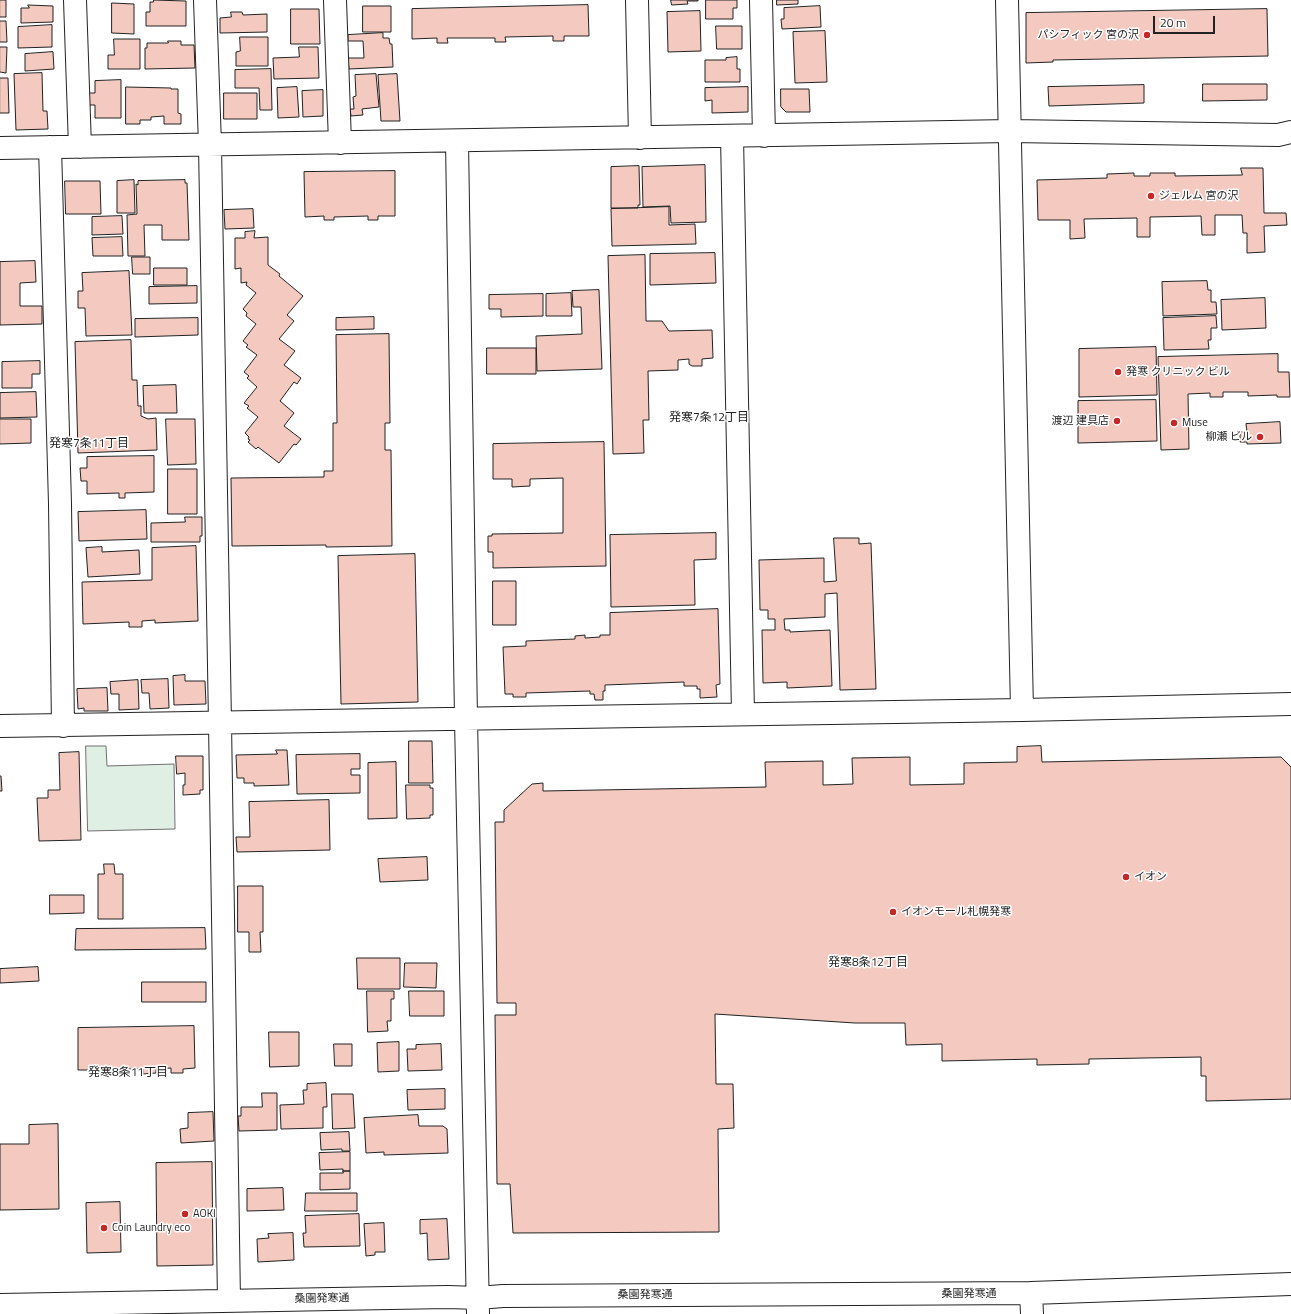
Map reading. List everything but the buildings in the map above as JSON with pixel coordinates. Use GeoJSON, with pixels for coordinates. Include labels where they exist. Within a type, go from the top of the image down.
{"type":"FeatureCollection","features":[{"type":"Feature","properties":{"kind":"street"},"geometry":{"type":"LineString","coordinates":[[75,0],[80,147]]}},
{"type":"Feature","properties":{"kind":"street"},"geometry":{"type":"LineString","coordinates":[[205,0],[210,145],[229,1301]]}},
{"type":"Feature","properties":{"kind":"street"},"geometry":{"type":"LineString","coordinates":[[335,0],[340,143]]}},
{"type":"Feature","properties":{"kind":"street"},"geometry":{"type":"LineString","coordinates":[[637,0],[640,138]]}},
{"type":"Feature","properties":{"kind":"street"},"geometry":{"type":"LineString","coordinates":[[761,0],[764,136]]}},
{"type":"Feature","properties":{"kind":"street"},"geometry":{"type":"LineString","coordinates":[[1007,0],[1022,710]]}},
{"type":"Feature","properties":{"kind":"street"},"geometry":{"type":"LineString","coordinates":[[0,148],[1010,131],[1278,135],[1291,132]]}},
{"type":"Feature","properties":{"kind":"street"},"geometry":{"type":"LineString","coordinates":[[732,136],[744,714]]}},
{"type":"Feature","properties":{"kind":"street"},"geometry":{"type":"LineString","coordinates":[[457,141],[466,719],[478,1306]]}},
{"type":"Feature","properties":{"kind":"street"},"geometry":{"type":"LineString","coordinates":[[50,147],[60,512],[63,726]]}},
{"type":"Feature","properties":{"kind":"street"},"geometry":{"type":"LineString","coordinates":[[0,726],[220,724],[1291,704]]}},
{"type":"Feature","properties":{"kind":"street","name":"桑園発寒通"},"geometry":{"type":"LineString","coordinates":[[0,1305],[80,1309],[229,1301],[333,1306],[448,1297],[478,1306],[503,1296],[1032,1304],[1291,1284]]}},
{"type":"Feature","properties":{"kind":"green space"},"geometry":{"type":"Polygon","coordinates":[[[86,746],[106,746],[107,766],[174,764],[175,829],[88,831],[86,746]]]}},
{"type":"Feature","properties":{"kind":"place","name":"パシフィック 宮の沢"},"geometry":{"type":"Point","coordinates":[1147,35]}},
{"type":"Feature","properties":{"kind":"place","name":"ジェルム 宮の沢"},"geometry":{"type":"Point","coordinates":[1151,196]}},
{"type":"Feature","properties":{"kind":"place","name":"発寒 クリニック ビル"},"geometry":{"type":"Point","coordinates":[1118,372]}},
{"type":"Feature","properties":{"kind":"place","name":"渡辺 建具店"},"geometry":{"type":"Point","coordinates":[1117,421]}},
{"type":"Feature","properties":{"kind":"place","name":"Muse"},"geometry":{"type":"Point","coordinates":[1174,423]}},
{"type":"Feature","properties":{"kind":"place","name":"柳瀬 ビル"},"geometry":{"type":"Point","coordinates":[1260,437]}},
{"type":"Feature","properties":{"kind":"place","name":"イオン"},"geometry":{"type":"Point","coordinates":[1126,877]}},
{"type":"Feature","properties":{"kind":"place","name":"イオンモール札幌発寒"},"geometry":{"type":"Point","coordinates":[893,912]}},
{"type":"Feature","properties":{"kind":"place","name":"AOKI"},"geometry":{"type":"Point","coordinates":[185,1214]}},
{"type":"Feature","properties":{"kind":"place","name":"Coin Laundry eco"},"geometry":{"type":"Point","coordinates":[104,1228]}},
{"type":"Feature","properties":{"kind":"district","name":"発寒7条12丁目"},"geometry":{"type":"Point","coordinates":[709,418]}},
{"type":"Feature","properties":{"kind":"district","name":"発寒7条11丁目"},"geometry":{"type":"Point","coordinates":[89,444]}},
{"type":"Feature","properties":{"kind":"district","name":"発寒8条12丁目"},"geometry":{"type":"Point","coordinates":[868,963]}},
{"type":"Feature","properties":{"kind":"district","name":"発寒8条11丁目"},"geometry":{"type":"Point","coordinates":[128,1073]}}]}
